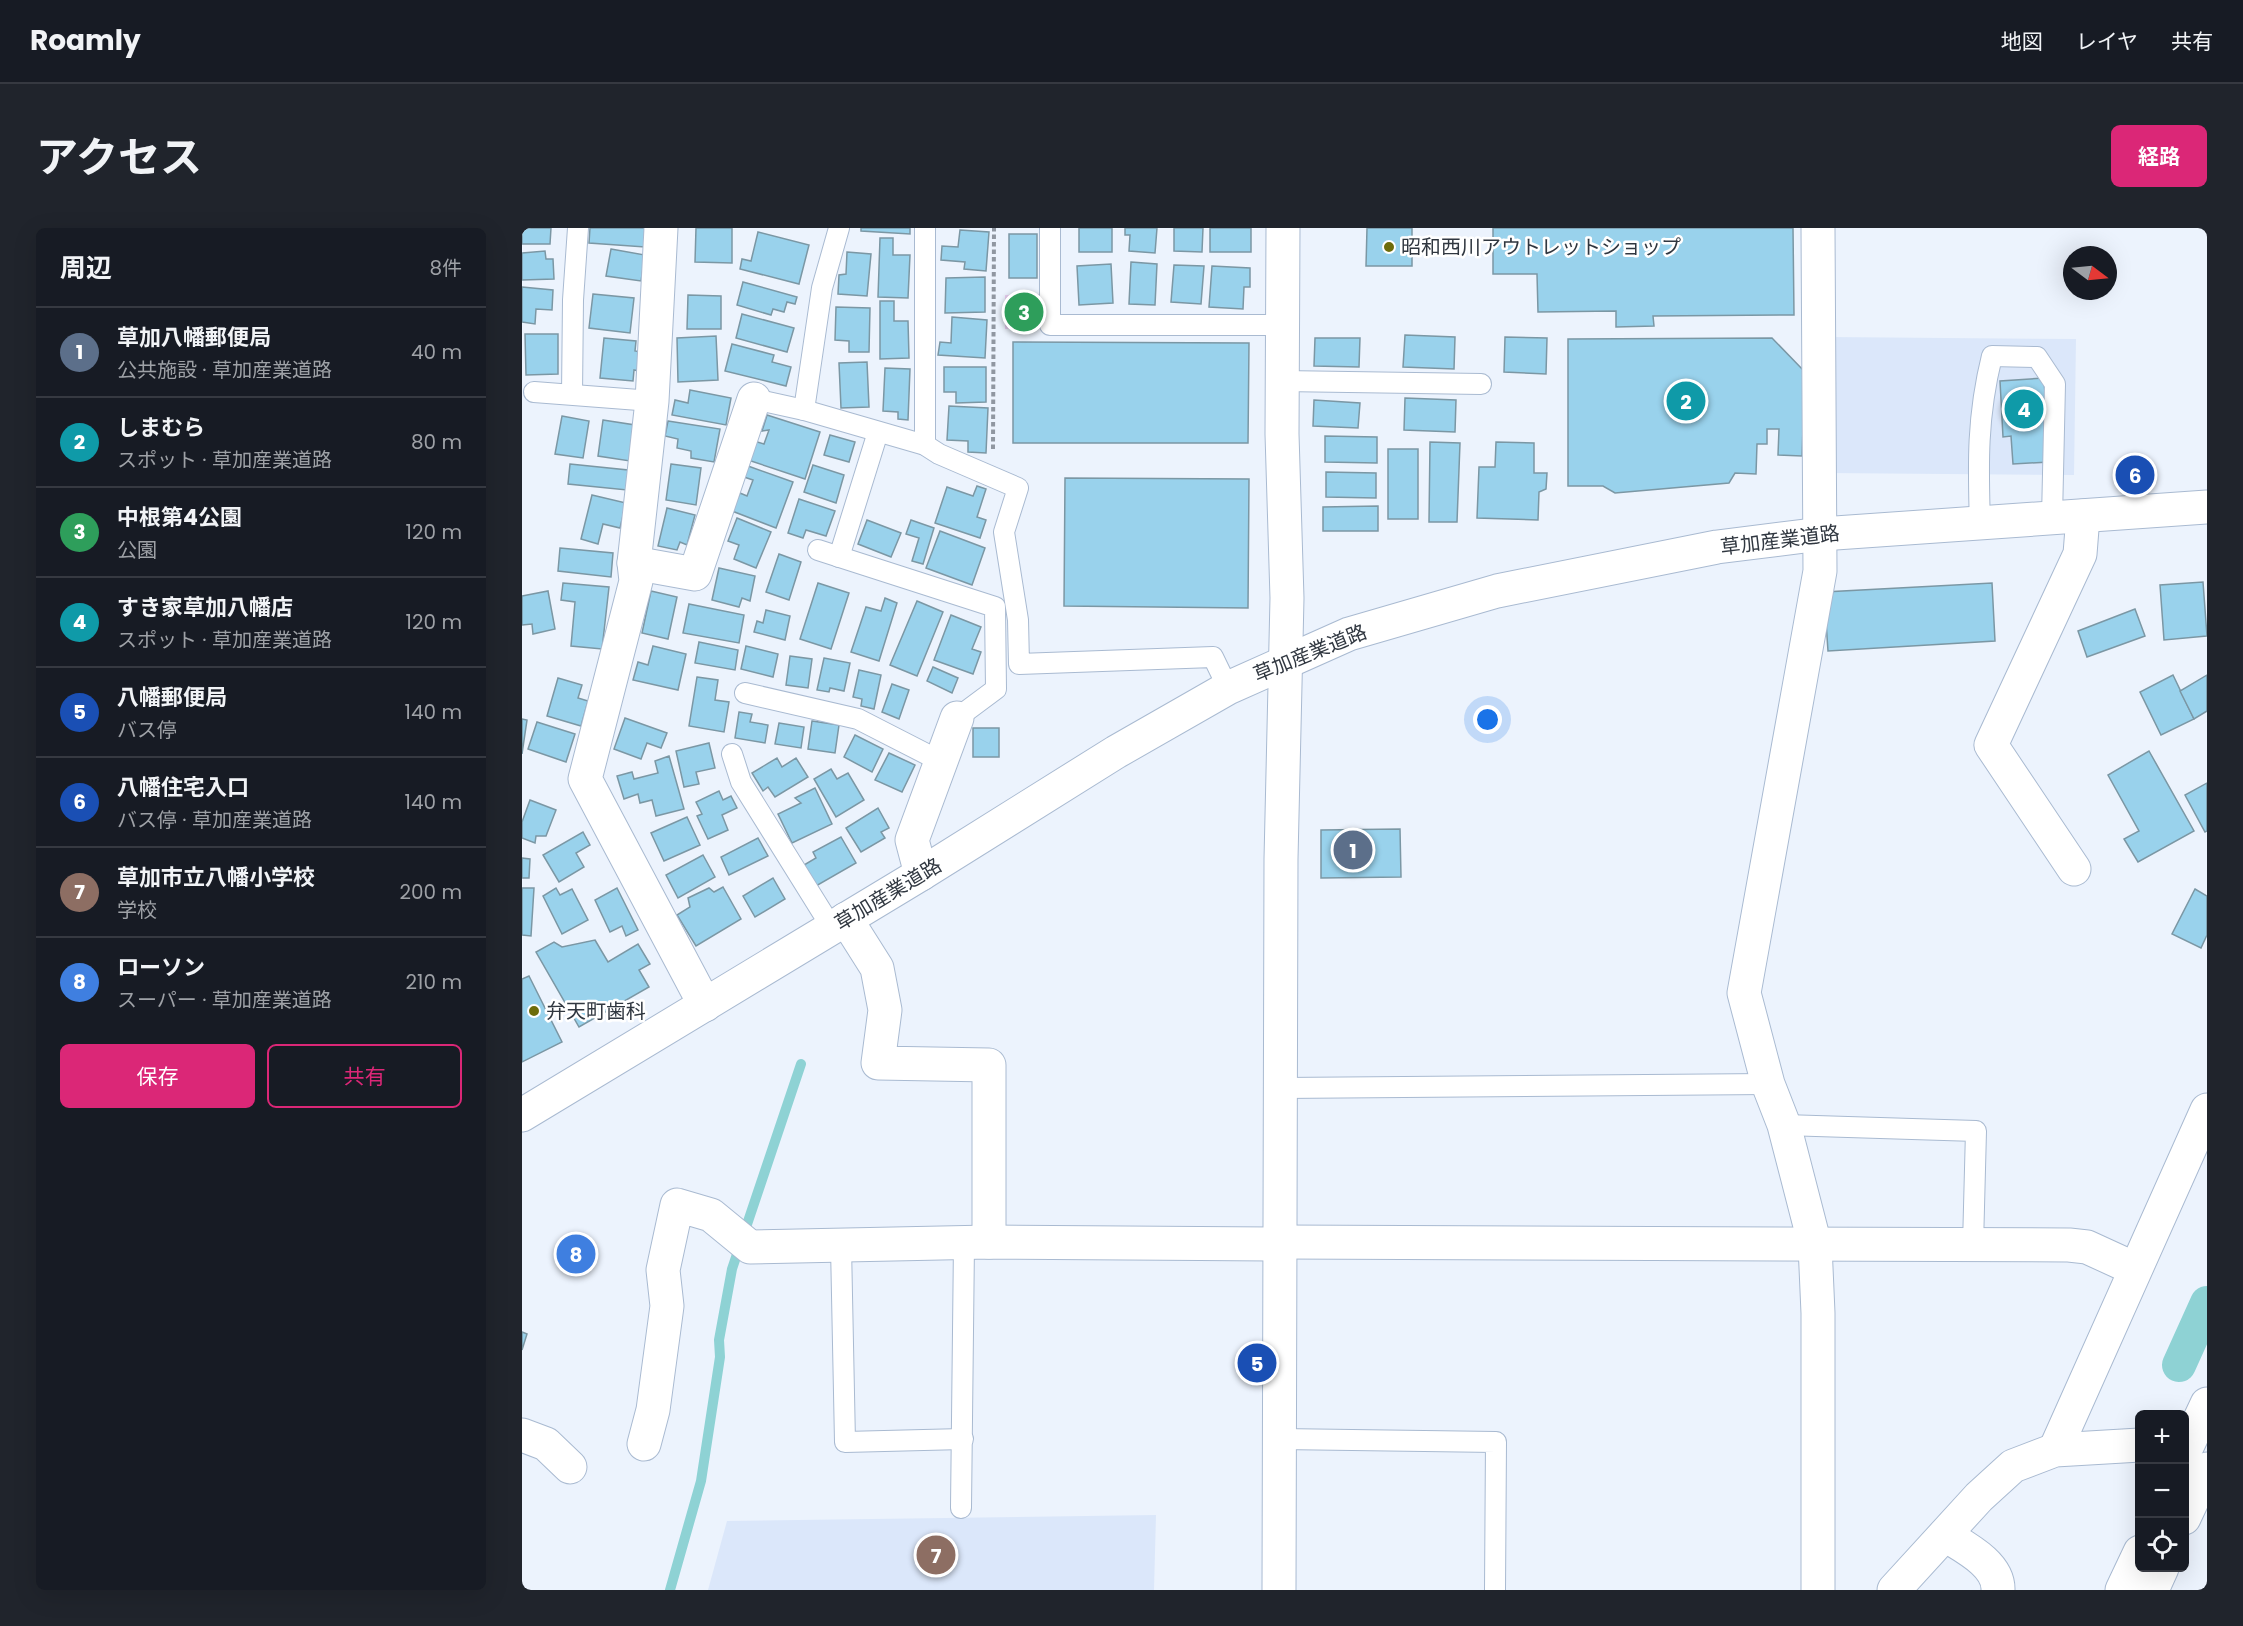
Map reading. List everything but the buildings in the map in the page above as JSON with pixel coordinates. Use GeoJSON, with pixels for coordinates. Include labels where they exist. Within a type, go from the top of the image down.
{"type":"FeatureCollection","features":[{"type":"Feature","properties":{"kind":"main road"},"geometry":{"type":"LineString","coordinates":[[661,228],[652,401],[634,563],[636,581],[585,779],[705,1005]]}},
{"type":"Feature","properties":{"kind":"main road"},"geometry":{"type":"LineString","coordinates":[[1280,1590],[1281,859],[1286,660],[1282,381],[1283,228]]}},
{"type":"Feature","properties":{"kind":"main road"},"geometry":{"type":"LineString","coordinates":[[1818,228],[1820,571],[1744,993],[1768,1084],[1784,1125],[1815,1245],[1818,1312],[1818,1590]]}},
{"type":"Feature","properties":{"kind":"main road"},"geometry":{"type":"LineString","coordinates":[[634,563],[695,574],[754,399]]}},
{"type":"Feature","properties":{"kind":"main road","name":"草加産業道路"},"geometry":{"type":"LineString","coordinates":[[522,1115],[921,874],[1116,752],[1228,688],[1286,660],[1349,634],[1497,591],[1717,548],[1821,534],[1980,525],[2207,507]]}},
{"type":"Feature","properties":{"kind":"main road"},"geometry":{"type":"LineString","coordinates":[[2068,517],[2080,554],[1991,745],[2074,869]]}},
{"type":"Feature","properties":{"kind":"main road"},"geometry":{"type":"LineString","coordinates":[[921,874],[912,840],[957,718]]}},
{"type":"Feature","properties":{"kind":"main road"},"geometry":{"type":"LineString","coordinates":[[839,924],[877,969],[885,1010],[878,1063],[989,1065],[976,1243]]}},
{"type":"Feature","properties":{"kind":"main road"},"geometry":{"type":"LineString","coordinates":[[2055,1450],[2207,1110]]}},
{"type":"Feature","properties":{"kind":"main road"},"geometry":{"type":"LineString","coordinates":[[644,1444],[655,1399],[667,1306],[663,1270],[677,1205],[711,1215],[750,1247],[976,1243],[2069,1245],[2087,1247],[2135,1269]]}},
{"type":"Feature","properties":{"kind":"main road"},"geometry":{"type":"LineString","coordinates":[[2189,1484],[2194,1451],[2207,1404]]}},
{"type":"Feature","properties":{"kind":"main road"},"geometry":{"type":"LineString","coordinates":[[522,1435],[546,1444],[570,1467]]}},
{"type":"Feature","properties":{"kind":"main road"},"geometry":{"type":"LineString","coordinates":[[1894,1590],[1979,1497],[2013,1466],[2055,1450],[2135,1445]]}},
{"type":"Feature","properties":{"kind":"main road"},"geometry":{"type":"LineString","coordinates":[[1946,1535],[1980,1558],[1998,1582],[1998,1590]]}},
{"type":"Feature","properties":{"kind":"main road"},"geometry":{"type":"LineString","coordinates":[[2122,1590],[2135,1561]]}},
{"type":"Feature","properties":{"kind":"main road"},"geometry":{"type":"LineString","coordinates":[[2152,1590],[2160,1572]]}},
{"type":"Feature","properties":{"kind":"lane"},"geometry":{"type":"LineString","coordinates":[[572,394],[573,300],[578,228]]}},
{"type":"Feature","properties":{"kind":"lane"},"geometry":{"type":"LineString","coordinates":[[804,410],[822,288],[839,228]]}},
{"type":"Feature","properties":{"kind":"lane"},"geometry":{"type":"LineString","coordinates":[[925,228],[925,445]]}},
{"type":"Feature","properties":{"kind":"lane"},"geometry":{"type":"LineString","coordinates":[[1050,228],[1050,325],[1283,325]]}},
{"type":"Feature","properties":{"kind":"lane"},"geometry":{"type":"LineString","coordinates":[[1980,525],[1978,444],[1982,399],[1992,356],[2037,357],[2055,384],[2068,517]]}},
{"type":"Feature","properties":{"kind":"lane"},"geometry":{"type":"LineString","coordinates":[[1282,381],[1481,384]]}},
{"type":"Feature","properties":{"kind":"lane"},"geometry":{"type":"LineString","coordinates":[[534,392],[652,401]]}},
{"type":"Feature","properties":{"kind":"lane"},"geometry":{"type":"LineString","coordinates":[[754,399],[804,410],[925,445],[939,454],[1017,488],[1004,532],[1018,620],[1019,664],[1213,657],[1228,688]]}},
{"type":"Feature","properties":{"kind":"lane"},"geometry":{"type":"LineString","coordinates":[[839,557],[878,432]]}},
{"type":"Feature","properties":{"kind":"lane"},"geometry":{"type":"LineString","coordinates":[[818,550],[995,607],[996,688],[957,718]]}},
{"type":"Feature","properties":{"kind":"lane"},"geometry":{"type":"LineString","coordinates":[[987,604],[1013,586]]}},
{"type":"Feature","properties":{"kind":"lane"},"geometry":{"type":"LineString","coordinates":[[745,693],[858,719],[940,761]]}},
{"type":"Feature","properties":{"kind":"lane"},"geometry":{"type":"LineString","coordinates":[[732,754],[741,782],[839,924]]}},
{"type":"Feature","properties":{"kind":"lane"},"geometry":{"type":"LineString","coordinates":[[1282,1088],[1768,1084]]}},
{"type":"Feature","properties":{"kind":"lane"},"geometry":{"type":"LineString","coordinates":[[1784,1125],[1976,1131],[1973,1245]]}},
{"type":"Feature","properties":{"kind":"lane"},"geometry":{"type":"LineString","coordinates":[[961,1508],[963,1439],[976,1243]]}},
{"type":"Feature","properties":{"kind":"lane"},"geometry":{"type":"LineString","coordinates":[[841,1246],[845,1442],[963,1439]]}},
{"type":"Feature","properties":{"kind":"lane"},"geometry":{"type":"LineString","coordinates":[[1280,1439],[1496,1442],[1495,1590]]}},
{"type":"Feature","properties":{"kind":"path"},"geometry":{"type":"LineString","coordinates":[[993,477],[994,228]]}},
{"type":"Feature","properties":{"kind":"shaded area"},"geometry":{"type":"Polygon","coordinates":[[[1043,294],[1043,328],[1005,329],[1005,295],[1043,294]]]}},
{"type":"Feature","properties":{"kind":"shaded area"},"geometry":{"type":"Polygon","coordinates":[[[1828,337],[2076,339],[2074,475],[1827,473],[1828,337]]]}},
{"type":"Feature","properties":{"kind":"shaded area"},"geometry":{"type":"Polygon","coordinates":[[[1156,1515],[1154,1590],[708,1590],[727,1521],[1156,1515]]]}},
{"type":"Feature","properties":{"kind":"waterway"},"geometry":{"type":"LineString","coordinates":[[670,1590],[701,1481],[720,1357],[719,1340],[732,1269],[801,1064]]}},
{"type":"Feature","properties":{"kind":"waterway"},"geometry":{"type":"LineString","coordinates":[[2179,1365],[2207,1303]]}},
{"type":"Feature","properties":{"kind":"place","name":"昭和西川アウトレットショップ"},"geometry":{"type":"Point","coordinates":[1389,247]}},
{"type":"Feature","properties":{"kind":"place","name":"中根第4公園"},"geometry":{"type":"Point","coordinates":[1024,312]}},
{"type":"Feature","properties":{"kind":"place","name":"しまむら"},"geometry":{"type":"Point","coordinates":[1686,401]}},
{"type":"Feature","properties":{"kind":"place","name":"すき家草加八幡店"},"geometry":{"type":"Point","coordinates":[2024,409]}},
{"type":"Feature","properties":{"kind":"place","name":"八幡住宅入口"},"geometry":{"type":"Point","coordinates":[2135,475]}},
{"type":"Feature","properties":{"kind":"place","name":"草加八幡郵便局"},"geometry":{"type":"Point","coordinates":[1353,850]}},
{"type":"Feature","properties":{"kind":"place","name":"弁天町歯科"},"geometry":{"type":"Point","coordinates":[534,1011]}},
{"type":"Feature","properties":{"kind":"place","name":"ローソン"},"geometry":{"type":"Point","coordinates":[576,1254]}},
{"type":"Feature","properties":{"kind":"place","name":"八幡郵便局"},"geometry":{"type":"Point","coordinates":[1257,1363]}},
{"type":"Feature","properties":{"kind":"place","name":"草加市立八幡小学校"},"geometry":{"type":"Point","coordinates":[936,1555]}}]}
